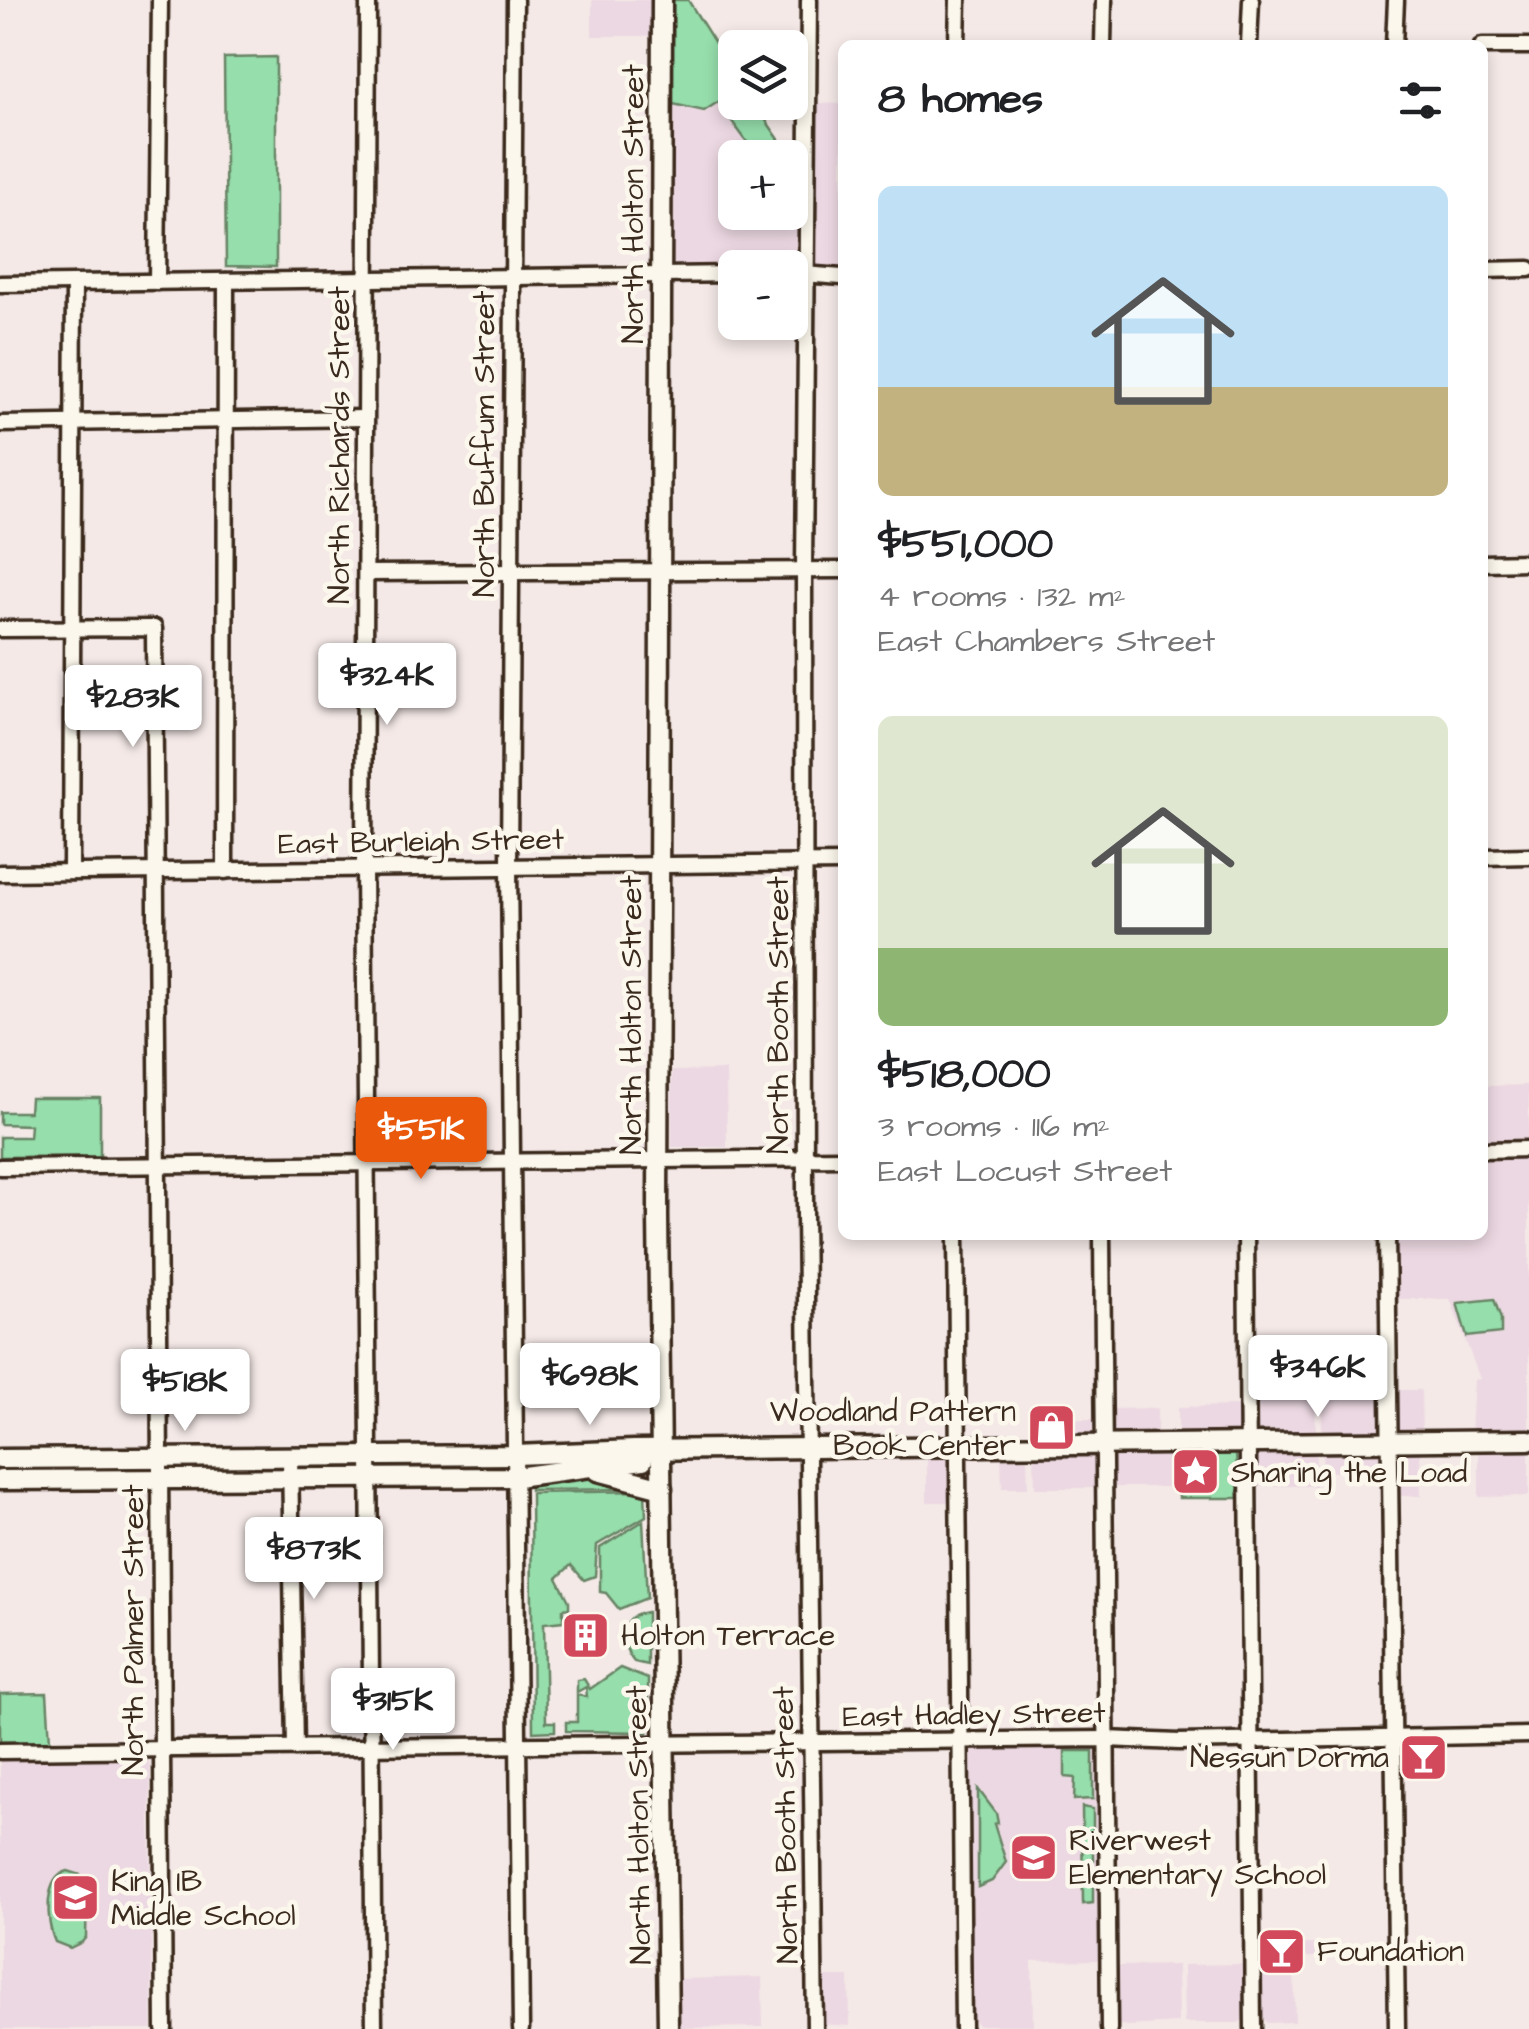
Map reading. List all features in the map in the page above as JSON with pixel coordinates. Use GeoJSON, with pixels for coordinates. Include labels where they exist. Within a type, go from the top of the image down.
{"type":"FeatureCollection","features":[{"type":"Feature","properties":{"kind":"main road","name":"North Holton Street"},"geometry":{"type":"LineString","coordinates":[[662,0],[658,1159],[668,2029]]}},
{"type":"Feature","properties":{"kind":"main road"},"geometry":{"type":"LineString","coordinates":[[0,1459],[1529,1440]]}},
{"type":"Feature","properties":{"kind":"main road"},"geometry":{"type":"LineString","coordinates":[[0,1480],[516,1477],[647,1459],[662,1451]]}},
{"type":"Feature","properties":{"kind":"main road"},"geometry":{"type":"LineString","coordinates":[[583,1468],[662,1488]]}},
{"type":"Feature","properties":{"kind":"street"},"geometry":{"type":"LineString","coordinates":[[157,282],[160,0]]}},
{"type":"Feature","properties":{"kind":"street","name":"North Richards Street"},"geometry":{"type":"LineString","coordinates":[[368,0],[364,869],[374,2029]]}},
{"type":"Feature","properties":{"kind":"street","name":"North Buffum Street"},"geometry":{"type":"LineString","coordinates":[[515,0],[510,867],[521,2029]]}},
{"type":"Feature","properties":{"kind":"street","name":"North Booth Street"},"geometry":{"type":"LineString","coordinates":[[799,250],[809,0]]}},
{"type":"Feature","properties":{"kind":"street"},"geometry":{"type":"LineString","coordinates":[[957,40],[958,0]]}},
{"type":"Feature","properties":{"kind":"street"},"geometry":{"type":"LineString","coordinates":[[1103,40],[1104,0]]}},
{"type":"Feature","properties":{"kind":"street"},"geometry":{"type":"LineString","coordinates":[[1249,40],[1251,0]]}},
{"type":"Feature","properties":{"kind":"street"},"geometry":{"type":"LineString","coordinates":[[1394,40],[1396,0]]}},
{"type":"Feature","properties":{"kind":"street"},"geometry":{"type":"LineString","coordinates":[[1488,46],[1529,46]]}},
{"type":"Feature","properties":{"kind":"street"},"geometry":{"type":"LineString","coordinates":[[1488,270],[1529,269]]}},
{"type":"Feature","properties":{"kind":"street"},"geometry":{"type":"LineString","coordinates":[[0,284],[718,274]]}},
{"type":"Feature","properties":{"kind":"street"},"geometry":{"type":"LineString","coordinates":[[808,274],[838,276]]}},
{"type":"Feature","properties":{"kind":"street"},"geometry":{"type":"LineString","coordinates":[[225,870],[226,280]]}},
{"type":"Feature","properties":{"kind":"street"},"geometry":{"type":"LineString","coordinates":[[71,872],[74,282]]}},
{"type":"Feature","properties":{"kind":"street","name":"North Booth Street"},"geometry":{"type":"LineString","coordinates":[[799,340],[815,2029]]}},
{"type":"Feature","properties":{"kind":"street"},"geometry":{"type":"LineString","coordinates":[[0,424],[365,418]]}},
{"type":"Feature","properties":{"kind":"street"},"geometry":{"type":"LineString","coordinates":[[1488,563],[1529,562]]}},
{"type":"Feature","properties":{"kind":"street"},"geometry":{"type":"LineString","coordinates":[[367,572],[838,570]]}},
{"type":"Feature","properties":{"kind":"street"},"geometry":{"type":"LineString","coordinates":[[0,629],[72,628]]}},
{"type":"Feature","properties":{"kind":"street","name":"North Palmer Street"},"geometry":{"type":"LineString","coordinates":[[72,628],[154,628],[164,2029]]}},
{"type":"Feature","properties":{"kind":"street"},"geometry":{"type":"LineString","coordinates":[[1488,856],[1529,856]]}},
{"type":"Feature","properties":{"kind":"street","name":"East Burleigh Street"},"geometry":{"type":"LineString","coordinates":[[0,873],[838,863]]}},
{"type":"Feature","properties":{"kind":"street"},"geometry":{"type":"LineString","coordinates":[[1488,1150],[1529,1149]]}},
{"type":"Feature","properties":{"kind":"street"},"geometry":{"type":"LineString","coordinates":[[0,1166],[838,1158]]}},
{"type":"Feature","properties":{"kind":"street"},"geometry":{"type":"LineString","coordinates":[[956,1240],[963,2029]]}},
{"type":"Feature","properties":{"kind":"street"},"geometry":{"type":"LineString","coordinates":[[1102,1240],[1109,2029]]}},
{"type":"Feature","properties":{"kind":"street"},"geometry":{"type":"LineString","coordinates":[[1246,1240],[1253,2029]]}},
{"type":"Feature","properties":{"kind":"street"},"geometry":{"type":"LineString","coordinates":[[1388,1240],[1397,2029]]}},
{"type":"Feature","properties":{"kind":"street"},"geometry":{"type":"LineString","coordinates":[[290,1457],[295,1748]]}},
{"type":"Feature","properties":{"kind":"street","name":"East Hadley Street"},"geometry":{"type":"LineString","coordinates":[[0,1751],[1106,1739],[1252,1741],[1529,1735]]}},
{"type":"Feature","properties":{"kind":"shaded area"},"geometry":{"type":"Polygon","coordinates":[[[592,0],[653,0],[651,36],[592,36],[592,0]]]}},
{"type":"Feature","properties":{"kind":"shaded area"},"geometry":{"type":"Polygon","coordinates":[[[718,101],[718,120],[732,120],[746,140],[718,140],[718,230],[797,230],[797,250],[718,250],[718,265],[676,265],[671,261],[673,104],[708,109],[718,101]]]}},
{"type":"Feature","properties":{"kind":"shaded area"},"geometry":{"type":"Polygon","coordinates":[[[816,103],[838,104],[838,269],[819,267],[815,262],[816,103]]]}},
{"type":"Feature","properties":{"kind":"shaded area"},"geometry":{"type":"Polygon","coordinates":[[[726,1070],[727,1147],[672,1147],[672,1071],[726,1070]]]}},
{"type":"Feature","properties":{"kind":"shaded area"},"geometry":{"type":"Polygon","coordinates":[[[1529,1085],[1529,1432],[1471,1434],[1474,1380],[1480,1379],[1450,1299],[1398,1299],[1396,1240],[1488,1240],[1488,1086],[1529,1085]]]}},
{"type":"Feature","properties":{"kind":"shaded area"},"geometry":{"type":"Polygon","coordinates":[[[1397,1390],[1421,1390],[1422,1436],[1399,1434],[1397,1390]]]}},
{"type":"Feature","properties":{"kind":"shaded area"},"geometry":{"type":"Polygon","coordinates":[[[1384,1391],[1382,1435],[1322,1437],[1321,1392],[1384,1391]]]}},
{"type":"Feature","properties":{"kind":"shaded area"},"geometry":{"type":"Polygon","coordinates":[[[1315,1392],[1316,1437],[1257,1434],[1255,1393],[1315,1392]]]}},
{"type":"Feature","properties":{"kind":"shaded area"},"geometry":{"type":"Polygon","coordinates":[[[1238,1406],[1238,1430],[1233,1438],[1178,1438],[1178,1407],[1238,1406]]]}},
{"type":"Feature","properties":{"kind":"shaded area"},"geometry":{"type":"Polygon","coordinates":[[[1157,1408],[1157,1438],[1115,1438],[1111,1409],[1157,1408]]]}},
{"type":"Feature","properties":{"kind":"shaded area"},"geometry":{"type":"Polygon","coordinates":[[[1094,1419],[1091,1438],[1034,1439],[1033,1420],[1094,1419]]]}},
{"type":"Feature","properties":{"kind":"shaded area"},"geometry":{"type":"Polygon","coordinates":[[[1379,1452],[1385,1458],[1385,1471],[1323,1472],[1322,1453],[1379,1452]]]}},
{"type":"Feature","properties":{"kind":"shaded area"},"geometry":{"type":"Polygon","coordinates":[[[1403,1452],[1420,1452],[1421,1496],[1399,1496],[1398,1458],[1403,1452]]]}},
{"type":"Feature","properties":{"kind":"shaded area"},"geometry":{"type":"Polygon","coordinates":[[[1479,1452],[1529,1453],[1529,1496],[1479,1497],[1479,1452]]]}},
{"type":"Feature","properties":{"kind":"shaded area"},"geometry":{"type":"Polygon","coordinates":[[[1316,1453],[1316,1486],[1256,1486],[1259,1454],[1316,1453]]]}},
{"type":"Feature","properties":{"kind":"shaded area"},"geometry":{"type":"Polygon","coordinates":[[[1172,1455],[1172,1487],[1112,1487],[1114,1456],[1172,1455]]]}},
{"type":"Feature","properties":{"kind":"shaded area"},"geometry":{"type":"Polygon","coordinates":[[[1001,1456],[1027,1456],[1028,1488],[1002,1488],[1001,1456]]]}},
{"type":"Feature","properties":{"kind":"shaded area"},"geometry":{"type":"Polygon","coordinates":[[[1034,1456],[1091,1456],[1095,1488],[1035,1488],[1034,1456]]]}},
{"type":"Feature","properties":{"kind":"shaded area"},"geometry":{"type":"Polygon","coordinates":[[[927,1457],[950,1460],[951,1502],[927,1502],[927,1457]]]}},
{"type":"Feature","properties":{"kind":"shaded area","name":"Riverwest Elementary School"},"geometry":{"type":"Polygon","coordinates":[[[1092,1746],[1097,1752],[1099,1960],[1032,1961],[1033,2025],[978,2025],[972,2018],[970,1750],[1092,1746]]]}},
{"type":"Feature","properties":{"kind":"shaded area","name":"King IB Middle School"},"geometry":{"type":"Polygon","coordinates":[[[143,1757],[149,1761],[150,1770],[152,2029],[0,2029],[0,1758],[143,1757]]]}},
{"type":"Feature","properties":{"kind":"shaded area"},"geometry":{"type":"Polygon","coordinates":[[[1321,1944],[1321,1957],[1261,1958],[1261,1945],[1321,1944]]]}},
{"type":"Feature","properties":{"kind":"shaded area"},"geometry":{"type":"Polygon","coordinates":[[[1243,1964],[1243,2020],[1184,2023],[1183,1965],[1243,1964]]]}},
{"type":"Feature","properties":{"kind":"shaded area"},"geometry":{"type":"Polygon","coordinates":[[[1294,1964],[1295,2022],[1267,2023],[1262,2016],[1261,1965],[1294,1964]]]}},
{"type":"Feature","properties":{"kind":"shaded area"},"geometry":{"type":"Polygon","coordinates":[[[1177,1965],[1178,2023],[1116,2024],[1117,1966],[1177,1965]]]}},
{"type":"Feature","properties":{"kind":"shaded area"},"geometry":{"type":"Polygon","coordinates":[[[762,1977],[763,2027],[676,2025],[678,1979],[762,1977]]]}},
{"type":"Feature","properties":{"kind":"shaded area"},"geometry":{"type":"Polygon","coordinates":[[[821,1977],[849,1977],[850,2026],[822,2024],[821,1977]]]}},
{"type":"Feature","properties":{"kind":"green space"},"geometry":{"type":"Polygon","coordinates":[[[673,0],[688,0],[718,48],[718,102],[704,111],[673,104],[673,0]]]}},
{"type":"Feature","properties":{"kind":"green space"},"geometry":{"type":"Polygon","coordinates":[[[276,57],[276,267],[226,266],[224,58],[276,57]]]}},
{"type":"Feature","properties":{"kind":"green space"},"geometry":{"type":"Polygon","coordinates":[[[731,120],[766,120],[779,140],[746,140],[731,120]]]}},
{"type":"Feature","properties":{"kind":"green space"},"geometry":{"type":"Polygon","coordinates":[[[30,1098],[100,1098],[100,1156],[0,1157],[0,1137],[29,1137],[30,1125],[0,1124],[0,1112],[29,1112],[30,1098]]]}},
{"type":"Feature","properties":{"kind":"green space"},"geometry":{"type":"Polygon","coordinates":[[[1494,1299],[1501,1333],[1467,1337],[1457,1303],[1494,1299]]]}},
{"type":"Feature","properties":{"kind":"green space"},"geometry":{"type":"Polygon","coordinates":[[[1178,1454],[1236,1454],[1239,1498],[1179,1498],[1178,1454]]]}},
{"type":"Feature","properties":{"kind":"green space"},"geometry":{"type":"Polygon","coordinates":[[[589,1476],[645,1489],[530,1490],[530,1483],[589,1476]]]}},
{"type":"Feature","properties":{"kind":"green space"},"geometry":{"type":"Polygon","coordinates":[[[645,1491],[646,1516],[597,1545],[595,1576],[584,1580],[571,1565],[557,1578],[569,1608],[563,1609],[563,1621],[544,1623],[546,1722],[555,1722],[555,1731],[533,1732],[531,1493],[645,1491]]]}},
{"type":"Feature","properties":{"kind":"green space"},"geometry":{"type":"Polygon","coordinates":[[[643,1521],[647,1598],[619,1609],[606,1593],[600,1592],[600,1548],[643,1521]]]}},
{"type":"Feature","properties":{"kind":"green space"},"geometry":{"type":"Polygon","coordinates":[[[647,1612],[647,1665],[634,1662],[624,1639],[631,1619],[647,1612]]]}},
{"type":"Feature","properties":{"kind":"green space"},"geometry":{"type":"Polygon","coordinates":[[[620,1668],[648,1679],[648,1732],[566,1731],[566,1722],[577,1722],[577,1695],[587,1697],[586,1687],[577,1692],[577,1680],[584,1679],[590,1689],[620,1668]]]}},
{"type":"Feature","properties":{"kind":"green space"},"geometry":{"type":"Polygon","coordinates":[[[47,1693],[50,1742],[0,1743],[0,1694],[47,1693]]]}},
{"type":"Feature","properties":{"kind":"green space"},"geometry":{"type":"Polygon","coordinates":[[[1065,1751],[1093,1751],[1093,1799],[1074,1800],[1075,1778],[1065,1777],[1065,1751]]]}},
{"type":"Feature","properties":{"kind":"green space"},"geometry":{"type":"Polygon","coordinates":[[[978,1789],[996,1813],[998,1823],[994,1824],[1006,1862],[992,1881],[978,1887],[978,1789]]]}},
{"type":"Feature","properties":{"kind":"green space"},"geometry":{"type":"Polygon","coordinates":[[[1082,1807],[1093,1809],[1093,1903],[1083,1904],[1082,1807]]]}},
{"type":"Feature","properties":{"kind":"green space"},"geometry":{"type":"Polygon","coordinates":[[[68,1871],[81,1875],[87,1887],[86,1937],[70,1948],[55,1942],[49,1913],[54,1882],[68,1871]]]}},
{"type":"Feature","properties":{"kind":"place","name":"Woodland Pattern Book Center"},"geometry":{"type":"Point","coordinates":[1051,1428]}},
{"type":"Feature","properties":{"kind":"place","name":"Sharing the Load"},"geometry":{"type":"Point","coordinates":[1196,1472]}},
{"type":"Feature","properties":{"kind":"place","name":"Holton Terrace"},"geometry":{"type":"Point","coordinates":[586,1635]}},
{"type":"Feature","properties":{"kind":"place","name":"Nessun Dorma"},"geometry":{"type":"Point","coordinates":[1424,1757]}},
{"type":"Feature","properties":{"kind":"place","name":"Riverwest Elementary School"},"geometry":{"type":"Point","coordinates":[1034,1857]}},
{"type":"Feature","properties":{"kind":"place","name":"King IB Middle School"},"geometry":{"type":"Point","coordinates":[76,1898]}},
{"type":"Feature","properties":{"kind":"place","name":"Foundation"},"geometry":{"type":"Point","coordinates":[1282,1951]}}]}
